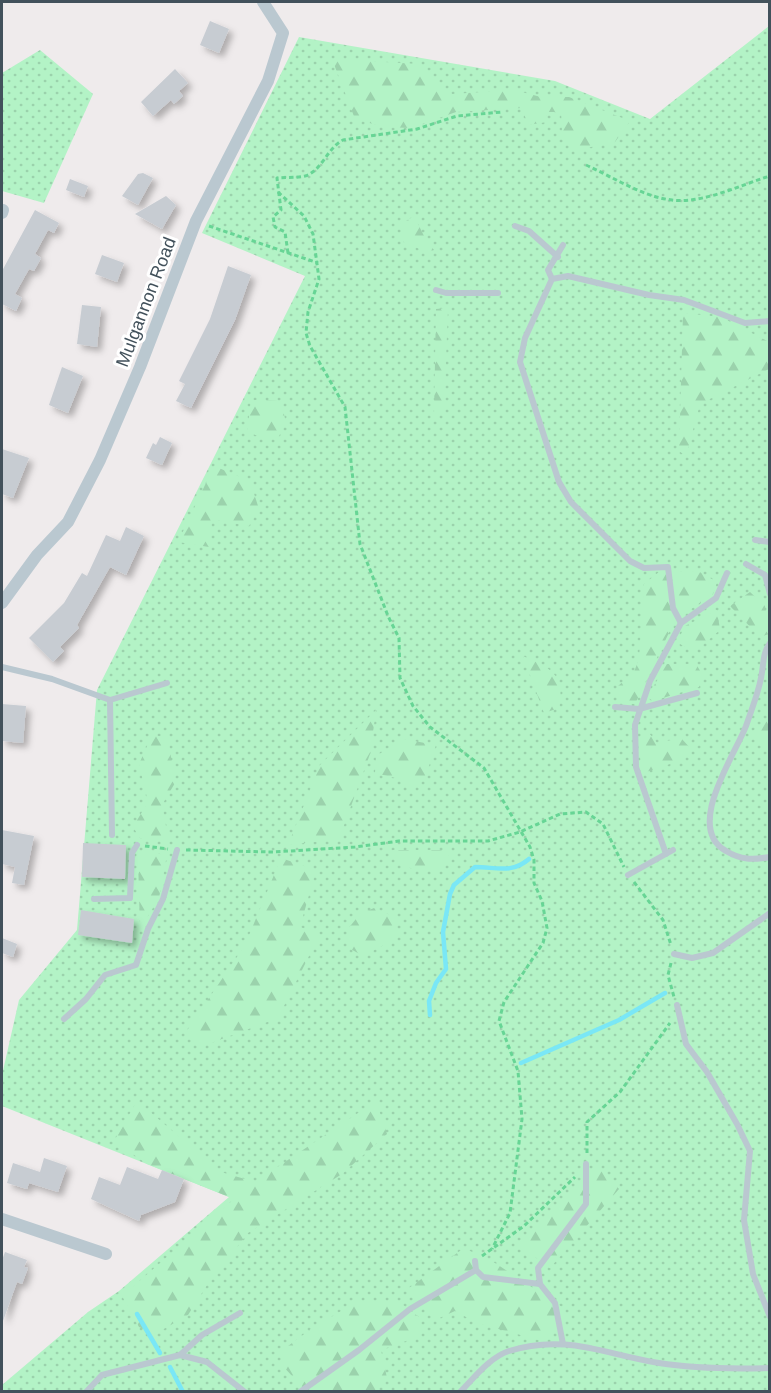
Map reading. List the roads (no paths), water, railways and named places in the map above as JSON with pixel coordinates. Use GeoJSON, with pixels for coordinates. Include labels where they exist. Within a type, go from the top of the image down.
{"type":"FeatureCollection","features":[{"type":"Feature","properties":{"kind":"street","name":"Mulgannon Road"},"geometry":{"type":"LineString","coordinates":[[2,603],[75,511],[141,367],[196,221],[268,81],[283,33],[263,2]]}},
{"type":"Feature","properties":{"kind":"street"},"geometry":{"type":"LineString","coordinates":[[2,1219],[106,1254]]}},
{"type":"Feature","properties":{"kind":"lane"},"geometry":{"type":"LineString","coordinates":[[515,226],[530,231],[558,257]]}},
{"type":"Feature","properties":{"kind":"lane"},"geometry":{"type":"LineString","coordinates":[[563,244],[558,257],[548,270],[552,279],[525,338],[520,362],[559,482],[571,502],[630,561],[644,568],[668,567],[673,608],[681,623]]}},
{"type":"Feature","properties":{"kind":"lane"},"geometry":{"type":"LineString","coordinates":[[552,279],[568,276],[649,295],[684,300],[745,323],[770,321]]}},
{"type":"Feature","properties":{"kind":"lane"},"geometry":{"type":"LineString","coordinates":[[436,290],[446,293],[498,293]]}},
{"type":"Feature","properties":{"kind":"lane"},"geometry":{"type":"LineString","coordinates":[[755,540],[770,542]]}},
{"type":"Feature","properties":{"kind":"lane"},"geometry":{"type":"LineString","coordinates":[[746,564],[765,575],[770,594]]}},
{"type":"Feature","properties":{"kind":"lane"},"geometry":{"type":"LineString","coordinates":[[666,854],[636,767],[635,725],[650,681],[681,623],[716,598],[727,573]]}},
{"type":"Feature","properties":{"kind":"lane"},"geometry":{"type":"LineString","coordinates":[[770,643],[763,655],[761,677],[746,727],[712,801],[710,823],[714,840],[720,848],[741,859],[770,857]]}},
{"type":"Feature","properties":{"kind":"lane"},"geometry":{"type":"LineString","coordinates":[[2,667],[52,679],[110,700],[167,683]]}},
{"type":"Feature","properties":{"kind":"lane"},"geometry":{"type":"LineString","coordinates":[[615,706],[639,709],[697,693]]}},
{"type":"Feature","properties":{"kind":"lane"},"geometry":{"type":"LineString","coordinates":[[110,700],[112,835]]}},
{"type":"Feature","properties":{"kind":"lane"},"geometry":{"type":"LineString","coordinates":[[94,899],[130,898],[132,853],[137,844]]}},
{"type":"Feature","properties":{"kind":"lane"},"geometry":{"type":"LineString","coordinates":[[64,1019],[86,999],[105,975],[136,965],[148,928],[163,899],[177,850]]}},
{"type":"Feature","properties":{"kind":"lane"},"geometry":{"type":"LineString","coordinates":[[628,875],[673,850]]}},
{"type":"Feature","properties":{"kind":"lane"},"geometry":{"type":"LineString","coordinates":[[674,954],[692,958],[713,953],[770,913]]}},
{"type":"Feature","properties":{"kind":"lane"},"geometry":{"type":"LineString","coordinates":[[677,1005],[686,1044],[707,1072],[750,1151],[744,1220],[753,1274],[770,1317]]}},
{"type":"Feature","properties":{"kind":"lane"},"geometry":{"type":"LineString","coordinates":[[563,1344],[555,1303],[540,1284],[538,1268],[586,1204],[586,1164]]}},
{"type":"Feature","properties":{"kind":"lane"},"geometry":{"type":"LineString","coordinates":[[475,1261],[476,1270],[483,1277],[540,1284]]}},
{"type":"Feature","properties":{"kind":"lane"},"geometry":{"type":"LineString","coordinates":[[300,1392],[359,1350],[410,1309],[476,1270]]}},
{"type":"Feature","properties":{"kind":"lane"},"geometry":{"type":"LineString","coordinates":[[86,1392],[102,1376],[180,1355],[202,1335],[240,1313]]}},
{"type":"Feature","properties":{"kind":"lane"},"geometry":{"type":"LineString","coordinates":[[460,1392],[496,1357],[508,1351],[563,1344],[585,1345],[639,1360],[684,1366],[770,1368]]}},
{"type":"Feature","properties":{"kind":"lane"},"geometry":{"type":"LineString","coordinates":[[180,1355],[207,1362],[245,1392]]}},
{"type":"Feature","properties":{"kind":"waterway"},"geometry":{"type":"LineString","coordinates":[[430,1015],[429,1001],[436,983],[446,969],[443,932],[450,894],[454,885],[475,867],[510,868],[523,864],[529,859]]}},
{"type":"Feature","properties":{"kind":"waterway"},"geometry":{"type":"LineString","coordinates":[[521,1063],[619,1020],[665,993]]}},
{"type":"Feature","properties":{"kind":"waterway"},"geometry":{"type":"LineString","coordinates":[[137,1314],[160,1353]]}},
{"type":"Feature","properties":{"kind":"waterway"},"geometry":{"type":"LineString","coordinates":[[170,1367],[183,1392]]}}]}
